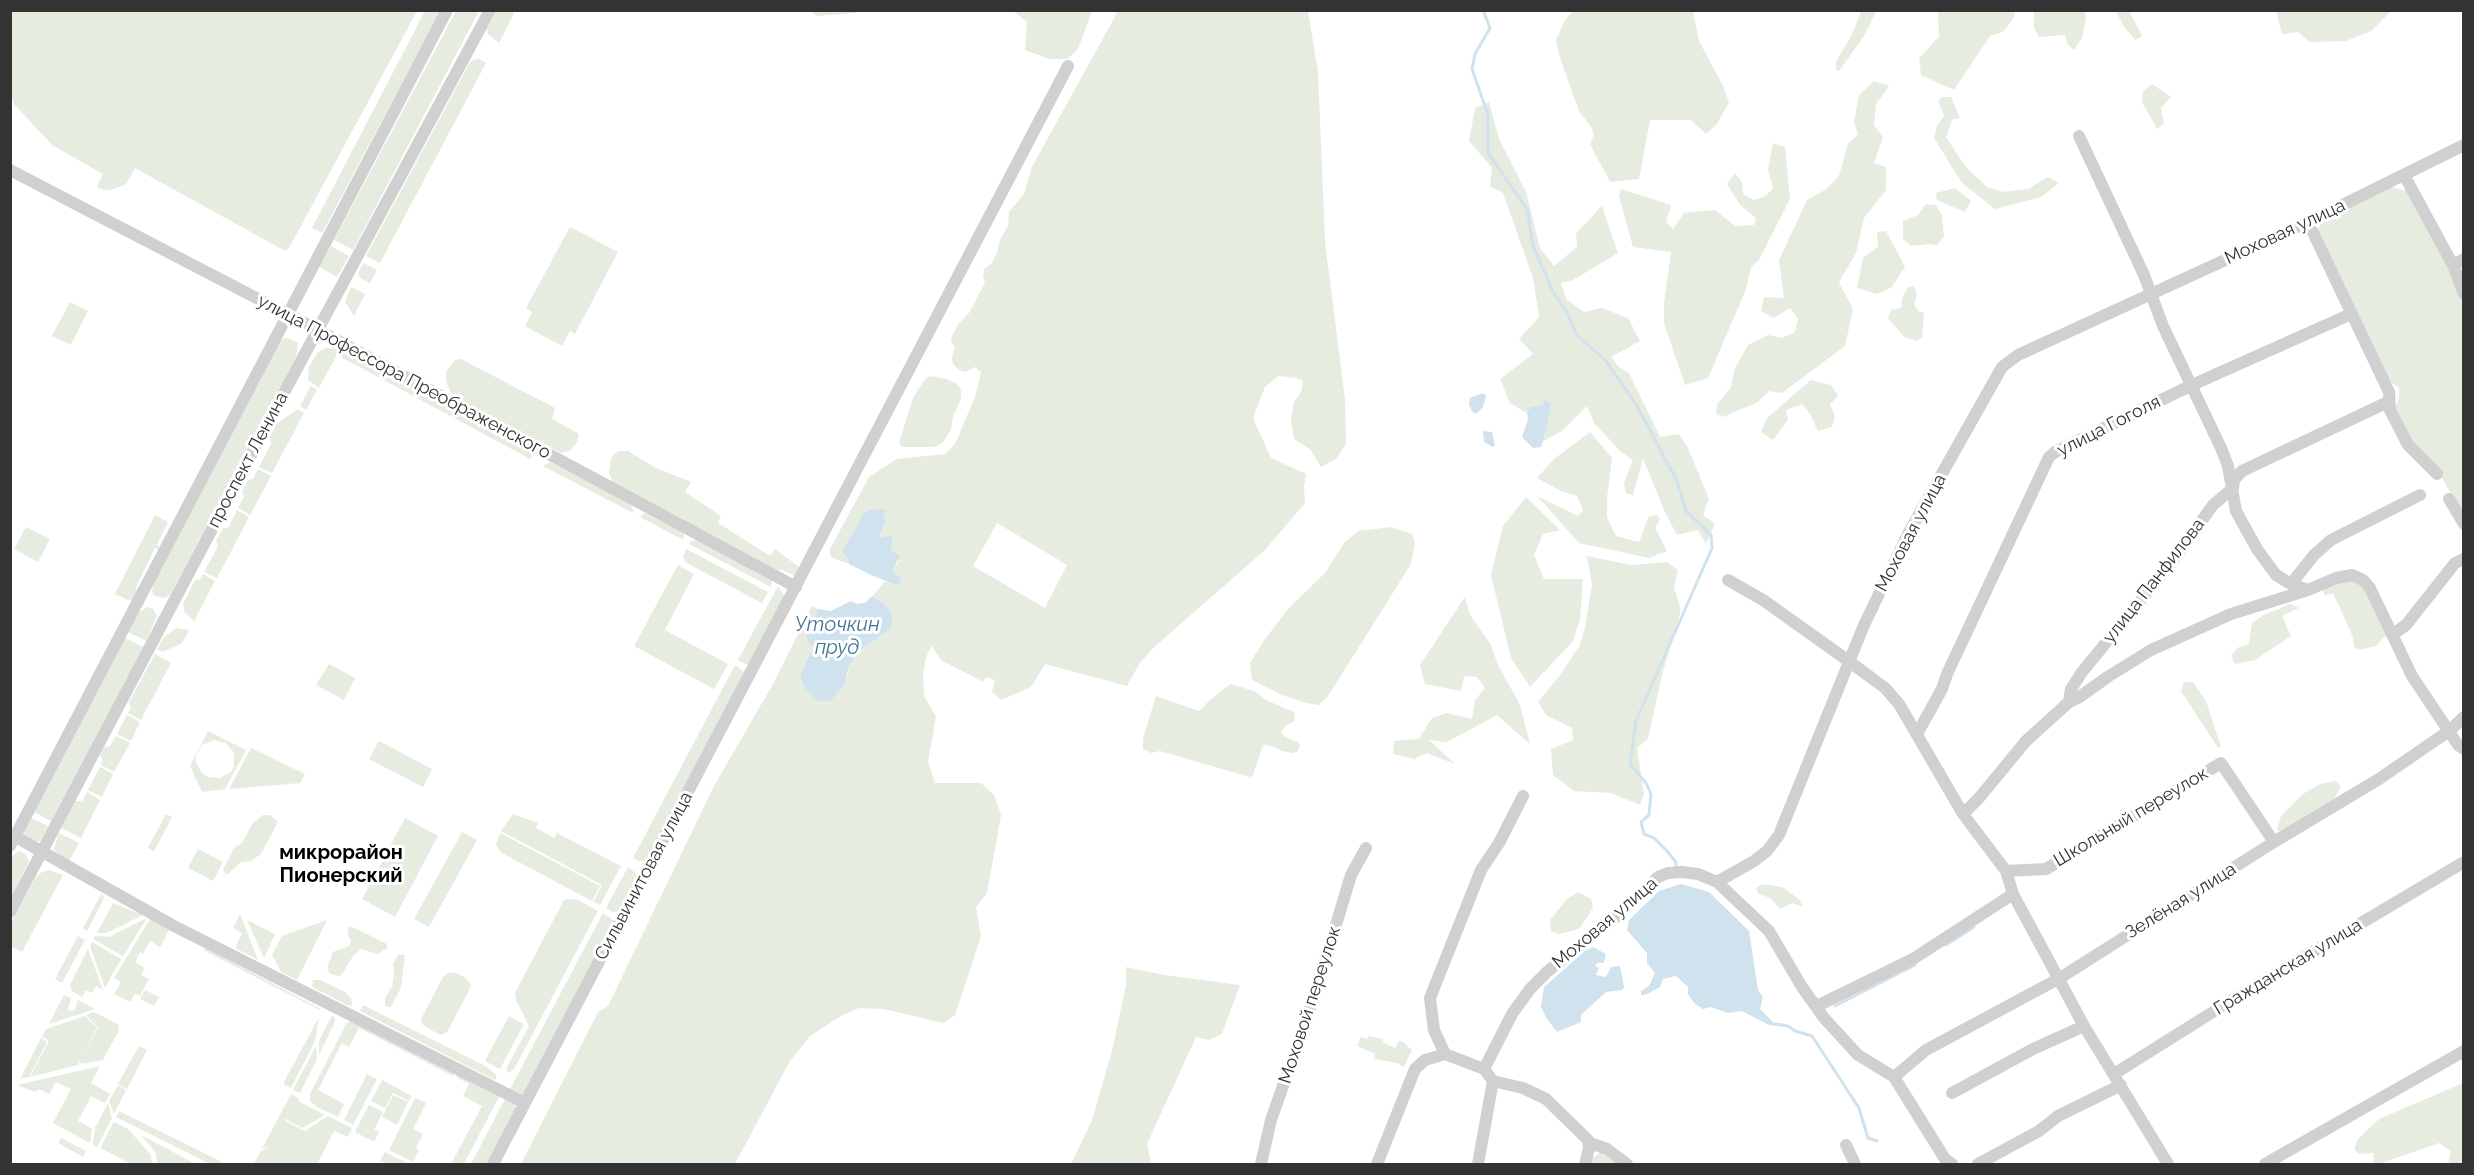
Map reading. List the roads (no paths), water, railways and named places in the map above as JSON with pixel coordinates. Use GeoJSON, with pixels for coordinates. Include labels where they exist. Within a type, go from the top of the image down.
{"type":"FeatureCollection","features":[{"type":"Feature","properties":{"kind":"street","name":"проспект Ленина"},"geometry":{"type":"LineString","coordinates":[[13,842],[447,10]]}},
{"type":"Feature","properties":{"kind":"street","name":"проспект Ленина"},"geometry":{"type":"LineString","coordinates":[[10,912],[490,10]]}},
{"type":"Feature","properties":{"kind":"street","name":"Сильвинитовая улица"},"geometry":{"type":"LineString","coordinates":[[493,1164],[1068,66]]}},
{"type":"Feature","properties":{"kind":"street"},"geometry":{"type":"LineString","coordinates":[[2079,136],[2228,466],[2236,511],[2257,549],[2276,575],[2308,590]]}},
{"type":"Feature","properties":{"kind":"street","name":"Моховая улица"},"geometry":{"type":"LineString","coordinates":[[1484,1069],[1512,1014],[1530,989],[1581,943],[1621,913],[1649,883],[1668,873],[1682,872],[1698,874],[1717,882],[1754,861],[1767,851],[1779,835],[1864,624],[1908,534],[2002,366],[2018,355],[2308,222],[2463,145]]}},
{"type":"Feature","properties":{"kind":"street","name":"улица Профессора Преображенского"},"geometry":{"type":"LineString","coordinates":[[10,170],[288,314],[795,587]]}},
{"type":"Feature","properties":{"kind":"street"},"geometry":{"type":"LineString","coordinates":[[2404,175],[2458,262],[2463,294]]}},
{"type":"Feature","properties":{"kind":"street"},"geometry":{"type":"LineString","coordinates":[[2308,222],[2389,392],[2390,410],[2408,445],[2437,474]]}},
{"type":"Feature","properties":{"kind":"street","name":"улица Гоголя"},"geometry":{"type":"LineString","coordinates":[[1917,734],[1942,689],[2049,457],[2192,385],[2351,314]]}},
{"type":"Feature","properties":{"kind":"street","name":"улица Панфилова"},"geometry":{"type":"LineString","coordinates":[[1963,814],[2026,741],[2069,702],[2071,689],[2082,672],[2169,566],[2213,505],[2233,488],[2234,480],[2242,471],[2388,402]]}},
{"type":"Feature","properties":{"kind":"street"},"geometry":{"type":"LineString","coordinates":[[2291,584],[2314,555],[2331,540],[2420,495]]}},
{"type":"Feature","properties":{"kind":"street"},"geometry":{"type":"LineString","coordinates":[[2449,499],[2463,524]]}},
{"type":"Feature","properties":{"kind":"street"},"geometry":{"type":"LineString","coordinates":[[2392,635],[2406,625],[2455,563],[2463,559]]}},
{"type":"Feature","properties":{"kind":"street"},"geometry":{"type":"LineString","coordinates":[[2069,702],[2151,650],[2231,614],[2349,575],[2363,580],[2378,603],[2412,676],[2463,749]]}},
{"type":"Feature","properties":{"kind":"street"},"geometry":{"type":"LineString","coordinates":[[1728,580],[1763,600],[1850,662],[1890,693],[1903,709],[1963,814],[2006,871],[2013,894],[2084,1026],[2168,1164]]}},
{"type":"Feature","properties":{"kind":"street","name":"Зелёная улица"},"geometry":{"type":"LineString","coordinates":[[1894,1077],[1926,1050],[2060,978],[2274,842],[2379,779],[2449,731],[2463,717]]}},
{"type":"Feature","properties":{"kind":"street","name":"Школьный переулок"},"geometry":{"type":"LineString","coordinates":[[2006,871],[2046,869],[2221,763],[2274,842]]}},
{"type":"Feature","properties":{"kind":"street"},"geometry":{"type":"LineString","coordinates":[[1445,1054],[1434,1030],[1430,998],[1481,870],[1499,843],[1523,796]]}},
{"type":"Feature","properties":{"kind":"street"},"geometry":{"type":"LineString","coordinates":[[13,842],[42,852],[174,926],[525,1103]]}},
{"type":"Feature","properties":{"kind":"street","name":"Моховой переулок"},"geometry":{"type":"LineString","coordinates":[[1261,1164],[1271,1120],[1314,998],[1351,875],[1366,848]]}},
{"type":"Feature","properties":{"kind":"street","name":"Гражданская улица"},"geometry":{"type":"LineString","coordinates":[[2114,1074],[2240,995],[2463,862]]}},
{"type":"Feature","properties":{"kind":"street"},"geometry":{"type":"LineString","coordinates":[[1717,882],[1769,930],[1802,987],[1824,1018],[1858,1054],[1894,1077],[1945,1159],[1952,1164]]}},
{"type":"Feature","properties":{"kind":"street"},"geometry":{"type":"LineString","coordinates":[[1816,1006],[1912,959],[2013,894]]}},
{"type":"Feature","properties":{"kind":"street"},"geometry":{"type":"LineString","coordinates":[[1952,1093],[2033,1049],[2084,1026]]}},
{"type":"Feature","properties":{"kind":"street"},"geometry":{"type":"LineString","coordinates":[[2265,1164],[2463,1051]]}},
{"type":"Feature","properties":{"kind":"street"},"geometry":{"type":"LineString","coordinates":[[1377,1164],[1415,1069],[1425,1060],[1445,1054],[1484,1069],[1493,1081],[1523,1088],[1546,1100],[1590,1143],[1607,1149],[1627,1164]]}},
{"type":"Feature","properties":{"kind":"street"},"geometry":{"type":"LineString","coordinates":[[1478,1164],[1493,1081]]}},
{"type":"Feature","properties":{"kind":"street"},"geometry":{"type":"LineString","coordinates":[[1978,1164],[2039,1131],[2058,1116],[2121,1085]]}},
{"type":"Feature","properties":{"kind":"street"},"geometry":{"type":"LineString","coordinates":[[1585,1164],[1590,1143]]}},
{"type":"Feature","properties":{"kind":"street"},"geometry":{"type":"LineString","coordinates":[[1846,1144],[1855,1164]]}},
{"type":"Feature","properties":{"kind":"water"},"geometry":{"type":"Polygon","coordinates":[[[1483,393],[1486,396],[1483,407],[1476,414],[1472,412],[1469,404],[1470,398],[1483,393]]]}},
{"type":"Feature","properties":{"kind":"water"},"geometry":{"type":"Polygon","coordinates":[[[1545,400],[1551,405],[1543,441],[1541,447],[1533,448],[1522,437],[1528,419],[1527,413],[1530,407],[1543,405],[1545,400]]]}},
{"type":"Feature","properties":{"kind":"water"},"geometry":{"type":"Polygon","coordinates":[[[1483,431],[1492,432],[1495,445],[1493,447],[1484,442],[1483,431]]]}},
{"type":"Feature","properties":{"kind":"water","name":"Уточкин пруд"},"geometry":{"type":"Polygon","coordinates":[[[873,509],[886,510],[883,518],[886,522],[880,534],[881,538],[893,534],[891,550],[900,556],[893,569],[901,579],[899,586],[849,564],[849,560],[842,552],[864,513],[873,509]]]}},
{"type":"Feature","properties":{"kind":"water","name":"Уточкин пруд"},"geometry":{"type":"Polygon","coordinates":[[[873,596],[889,609],[893,618],[890,629],[858,652],[849,666],[843,687],[830,701],[818,701],[805,688],[800,676],[813,647],[807,640],[807,635],[818,609],[831,611],[851,601],[858,604],[867,602],[873,596]]]}},
{"type":"Feature","properties":{"kind":"water"},"geometry":{"type":"Polygon","coordinates":[[[1681,884],[1709,892],[1749,931],[1758,990],[1763,997],[1760,1009],[1777,1026],[1769,1025],[1742,1011],[1728,1013],[1711,1007],[1703,1009],[1695,1004],[1688,994],[1688,987],[1676,976],[1663,979],[1660,987],[1641,995],[1641,991],[1649,986],[1655,973],[1647,963],[1647,953],[1627,930],[1629,920],[1659,891],[1681,884]]]}},
{"type":"Feature","properties":{"kind":"water"},"geometry":{"type":"Polygon","coordinates":[[[1593,947],[1606,954],[1604,963],[1597,963],[1595,966],[1599,968],[1596,975],[1606,977],[1611,967],[1620,966],[1624,987],[1622,990],[1606,992],[1581,1015],[1581,1022],[1557,1032],[1541,1007],[1544,987],[1585,951],[1593,947]]]}},
{"type":"Feature","properties":{"kind":"waterway"},"geometry":{"type":"LineString","coordinates":[[1483,10],[1490,28],[1475,54],[1472,69],[1488,115],[1488,153],[1527,209],[1533,246],[1554,294],[1566,310],[1576,334],[1606,361],[1637,406],[1677,481],[1686,511],[1711,535],[1712,548],[1636,721],[1630,764],[1646,783],[1651,794],[1649,815],[1641,822],[1644,834],[1654,838],[1667,851],[1676,862],[1676,869]]}},
{"type":"Feature","properties":{"kind":"waterway"},"geometry":{"type":"LineString","coordinates":[[1946,945],[1974,927]]}},
{"type":"Feature","properties":{"kind":"waterway"},"geometry":{"type":"LineString","coordinates":[[1835,1006],[1915,965]]}},
{"type":"Feature","properties":{"kind":"waterway"},"geometry":{"type":"LineString","coordinates":[[1775,1024],[1788,1026],[1795,1031],[1812,1036],[1859,1108],[1868,1138],[1877,1141]]}},
{"type":"Feature","properties":{"kind":"district","name":"микрорайон Пионерский"},"geometry":{"type":"Point","coordinates":[341,864]}}]}
